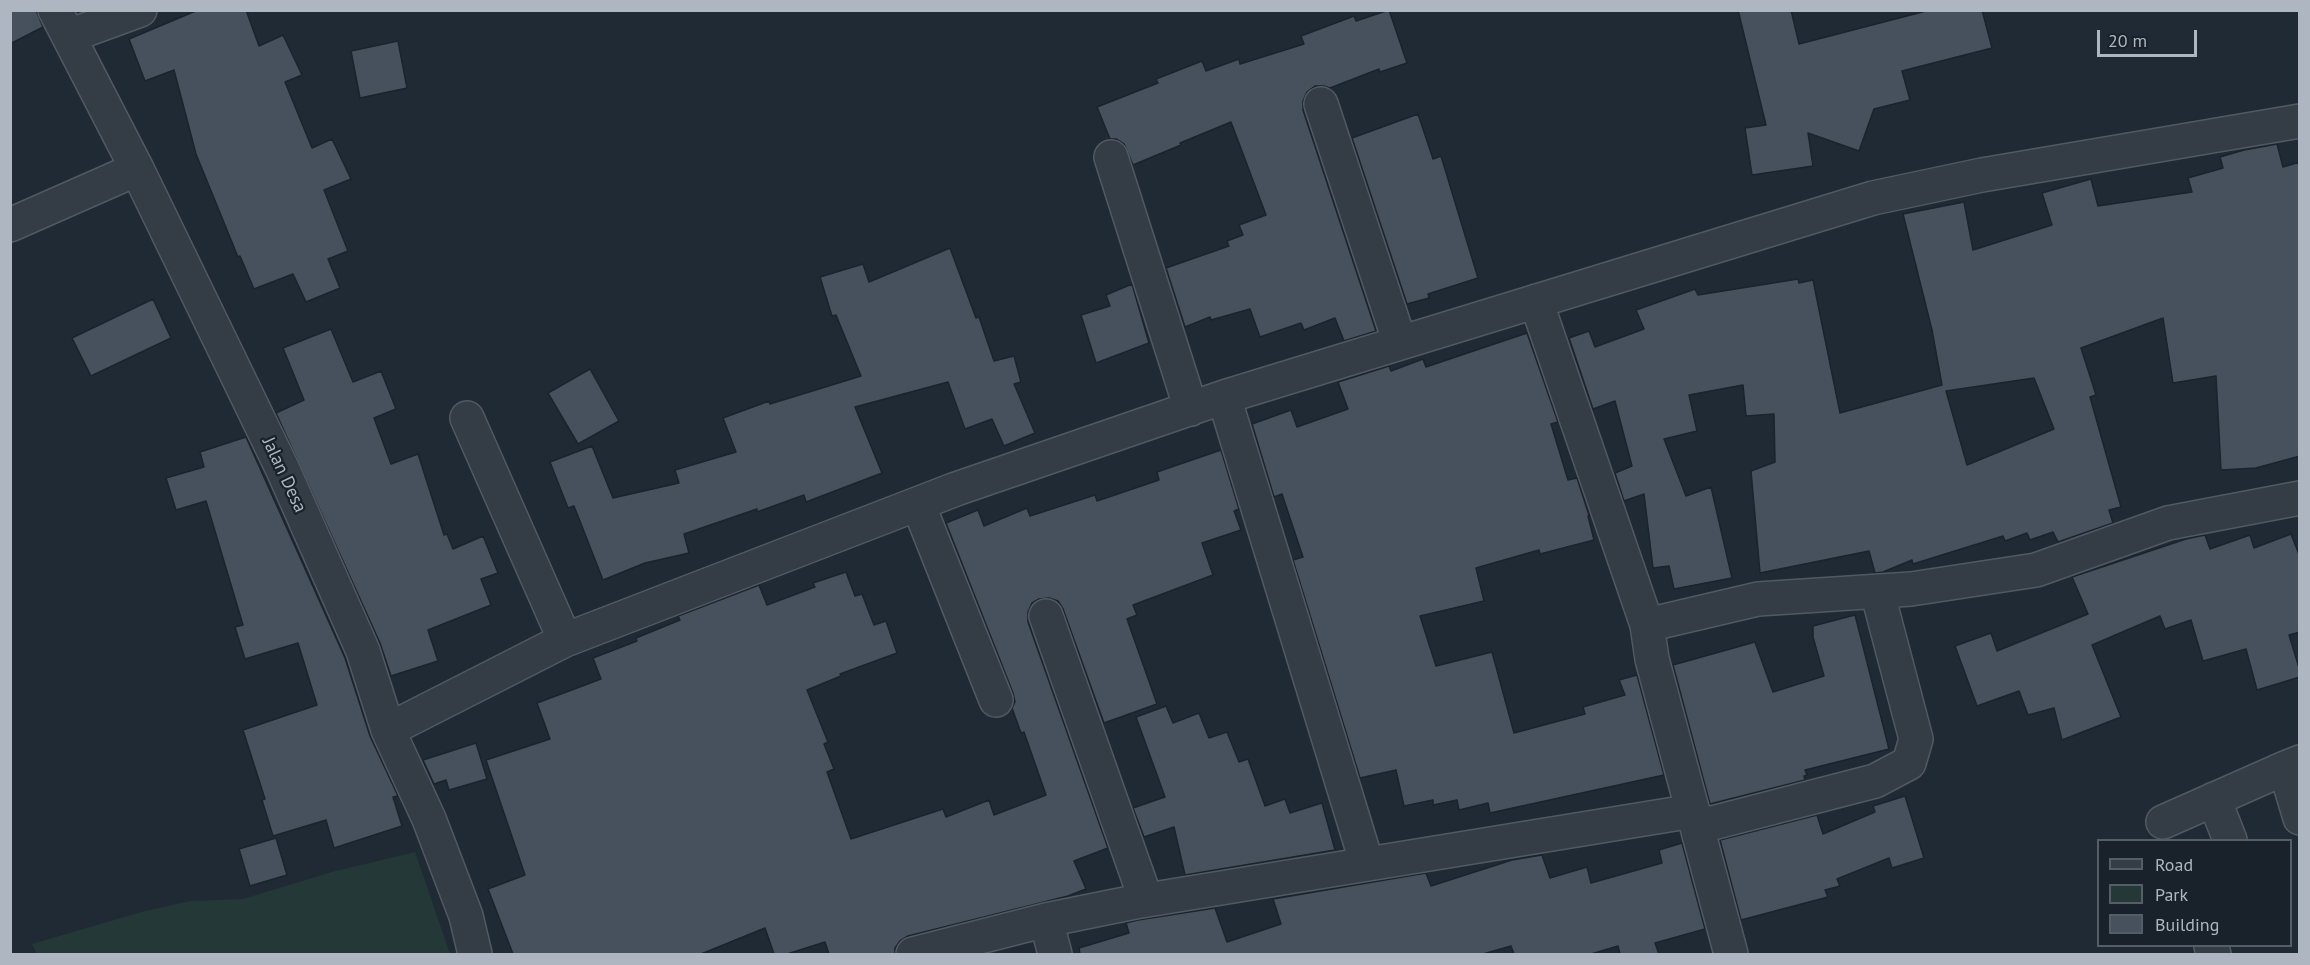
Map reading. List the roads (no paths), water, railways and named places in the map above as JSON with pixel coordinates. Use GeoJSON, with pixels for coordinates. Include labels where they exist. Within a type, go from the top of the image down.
{"type":"FeatureCollection","features":[{"type":"Feature","properties":{"kind":"street"},"geometry":{"type":"LineString","coordinates":[[62,23],[140,10]]}},
{"type":"Feature","properties":{"kind":"street","name":"Jalan Desa"},"geometry":{"type":"LineString","coordinates":[[62,23],[137,169],[287,480],[363,651],[388,730],[433,829],[466,916],[475,954]]}},
{"type":"Feature","properties":{"kind":"street"},"geometry":{"type":"LineString","coordinates":[[1322,104],[1400,343]]}},
{"type":"Feature","properties":{"kind":"street"},"geometry":{"type":"LineString","coordinates":[[388,730],[565,640],[918,504],[1224,397],[1873,198],[2027,167],[2300,121]]}},
{"type":"Feature","properties":{"kind":"street"},"geometry":{"type":"LineString","coordinates":[[1112,157],[1191,409]]}},
{"type":"Feature","properties":{"kind":"street"},"geometry":{"type":"LineString","coordinates":[[10,225],[137,169]]}},
{"type":"Feature","properties":{"kind":"street"},"geometry":{"type":"LineString","coordinates":[[1536,301],[1647,625],[1652,659],[1731,954]]}},
{"type":"Feature","properties":{"kind":"street"},"geometry":{"type":"LineString","coordinates":[[1224,397],[1367,864]]}},
{"type":"Feature","properties":{"kind":"street"},"geometry":{"type":"LineString","coordinates":[[466,418],[565,640]]}},
{"type":"Feature","properties":{"kind":"street"},"geometry":{"type":"LineString","coordinates":[[1647,625],[1758,599],[1911,590],[2036,570],[2168,523],[2300,498]]}},
{"type":"Feature","properties":{"kind":"street"},"geometry":{"type":"LineString","coordinates":[[918,504],[996,700]]}},
{"type":"Feature","properties":{"kind":"street"},"geometry":{"type":"LineString","coordinates":[[913,954],[1046,920],[1146,900],[1367,864],[1695,819],[1875,781],[1909,763],[1916,740],[1877,591]]}},
{"type":"Feature","properties":{"kind":"street"},"geometry":{"type":"LineString","coordinates":[[1046,616],[1146,900]]}},
{"type":"Feature","properties":{"kind":"street"},"geometry":{"type":"LineString","coordinates":[[2163,822],[2292,765],[2300,818]]}},
{"type":"Feature","properties":{"kind":"street"},"geometry":{"type":"LineString","coordinates":[[2214,799],[2230,839]]}},
{"type":"Feature","properties":{"kind":"street"},"geometry":{"type":"LineString","coordinates":[[1046,920],[1055,954]]}}]}
